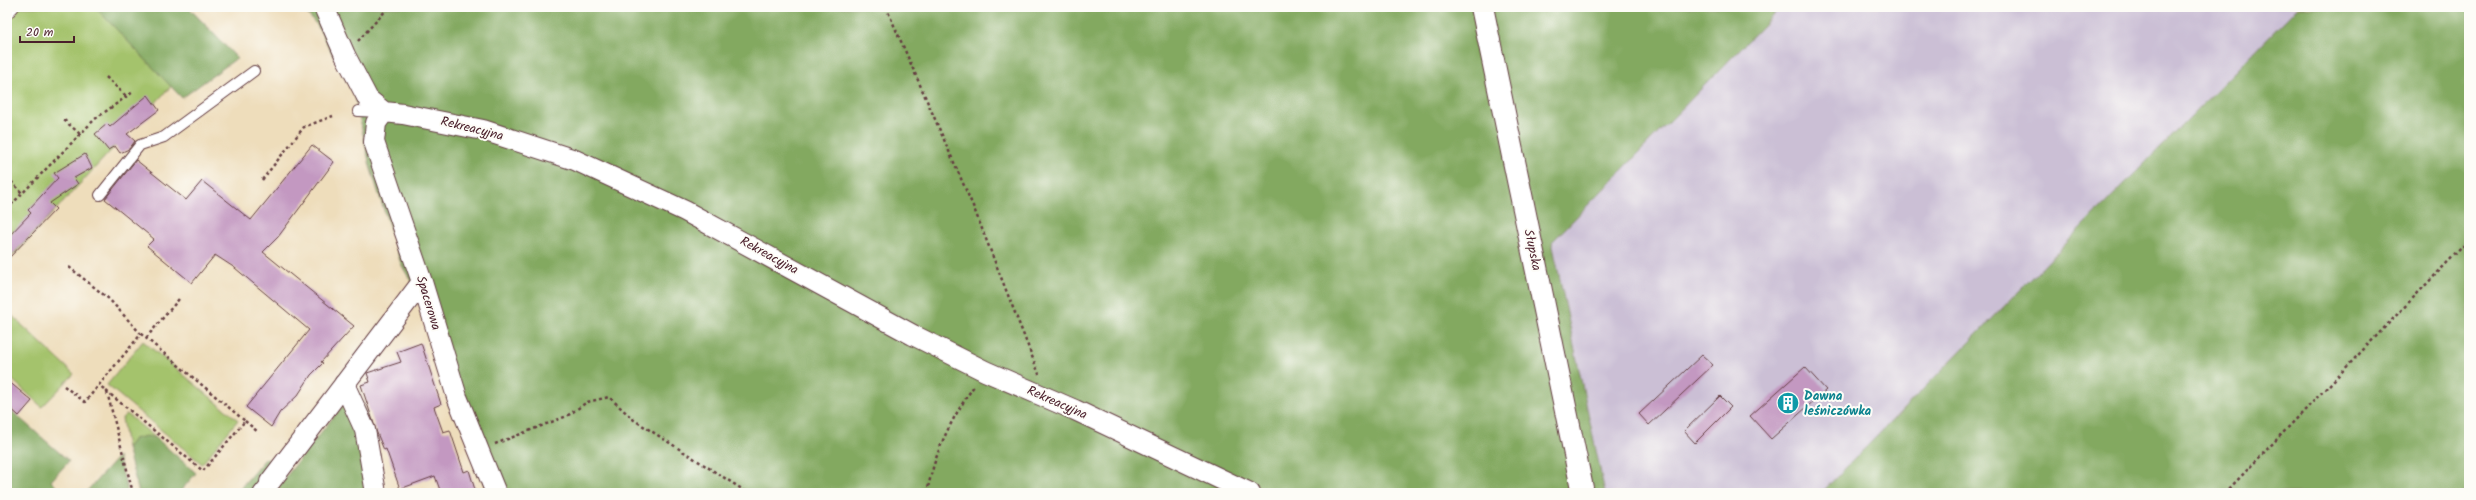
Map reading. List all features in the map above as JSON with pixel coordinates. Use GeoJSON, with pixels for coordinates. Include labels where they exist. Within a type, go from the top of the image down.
{"type":"FeatureCollection","features":[{"type":"Feature","properties":{"kind":"street"},"geometry":{"type":"LineString","coordinates":[[324,7],[345,55],[368,99],[384,112]]}},
{"type":"Feature","properties":{"kind":"street","name":"Słupska"},"geometry":{"type":"LineString","coordinates":[[1482,7],[1583,493]]}},
{"type":"Feature","properties":{"kind":"street","name":"Rekreacyjna"},"geometry":{"type":"LineString","coordinates":[[384,112],[403,114],[483,130],[575,160],[685,211],[913,335],[985,372],[1049,398],[1226,480],[1250,493]]}},
{"type":"Feature","properties":{"kind":"street","name":"Spacerowa"},"geometry":{"type":"LineString","coordinates":[[384,112],[376,123],[374,142],[422,282],[458,397],[496,493]]}},
{"type":"Feature","properties":{"kind":"street"},"geometry":{"type":"LineString","coordinates":[[265,487],[422,282]]}},
{"type":"Feature","properties":{"kind":"street"},"geometry":{"type":"LineString","coordinates":[[344,384],[365,430],[376,493]]}},
{"type":"Feature","properties":{"kind":"lane"},"geometry":{"type":"LineString","coordinates":[[7,14],[14,7]]}},
{"type":"Feature","properties":{"kind":"lane"},"geometry":{"type":"LineString","coordinates":[[100,195],[140,145],[164,137],[254,71]]}},
{"type":"Feature","properties":{"kind":"lane"},"geometry":{"type":"LineString","coordinates":[[358,111],[384,112]]}},
{"type":"Feature","properties":{"kind":"path"},"geometry":{"type":"LineString","coordinates":[[345,55],[389,7]]}},
{"type":"Feature","properties":{"kind":"path"},"geometry":{"type":"LineString","coordinates":[[886,7],[973,206],[1049,398]]}},
{"type":"Feature","properties":{"kind":"path"},"geometry":{"type":"LineString","coordinates":[[106,77],[126,96]]}},
{"type":"Feature","properties":{"kind":"path"},"geometry":{"type":"LineString","coordinates":[[7,209],[95,119],[133,92]]}},
{"type":"Feature","properties":{"kind":"path"},"geometry":{"type":"LineString","coordinates":[[262,180],[304,127],[333,116]]}},
{"type":"Feature","properties":{"kind":"path"},"geometry":{"type":"LineString","coordinates":[[64,120],[80,134]]}},
{"type":"Feature","properties":{"kind":"path"},"geometry":{"type":"LineString","coordinates":[[7,177],[22,194]]}},
{"type":"Feature","properties":{"kind":"path"},"geometry":{"type":"LineString","coordinates":[[2225,493],[2469,240]]}},
{"type":"Feature","properties":{"kind":"path"},"geometry":{"type":"LineString","coordinates":[[69,267],[109,299],[141,334],[258,432]]}},
{"type":"Feature","properties":{"kind":"path"},"geometry":{"type":"LineString","coordinates":[[146,338],[179,299]]}},
{"type":"Feature","properties":{"kind":"path"},"geometry":{"type":"LineString","coordinates":[[64,386],[84,402],[141,334]]}},
{"type":"Feature","properties":{"kind":"path"},"geometry":{"type":"LineString","coordinates":[[927,493],[933,463],[954,414],[985,372]]}},
{"type":"Feature","properties":{"kind":"path"},"geometry":{"type":"LineString","coordinates":[[99,385],[203,471],[245,421]]}},
{"type":"Feature","properties":{"kind":"path"},"geometry":{"type":"LineString","coordinates":[[107,392],[133,493]]}},
{"type":"Feature","properties":{"kind":"path"},"geometry":{"type":"LineString","coordinates":[[479,450],[567,416],[587,402],[609,397],[634,420],[748,493]]}},
{"type":"Feature","properties":{"kind":"path"},"geometry":{"type":"LineString","coordinates":[[2230,488],[2234,493]]}},
{"type":"Feature","properties":{"kind":"shaded area"},"geometry":{"type":"Polygon","coordinates":[[[1781,7],[2298,7],[1821,493],[1605,493],[1552,242],[1781,7]]]}},
{"type":"Feature","properties":{"kind":"green space"},"geometry":{"type":"Polygon","coordinates":[[[7,7],[188,7],[217,37],[7,262],[7,7]]]}},
{"type":"Feature","properties":{"kind":"green space"},"geometry":{"type":"Polygon","coordinates":[[[95,7],[188,7],[237,58],[182,98],[95,7]]]}},
{"type":"Feature","properties":{"kind":"green space"},"geometry":{"type":"Polygon","coordinates":[[[301,7],[1781,7],[1552,242],[1605,493],[488,493],[420,297],[401,264],[370,166],[355,97],[317,25],[301,7]]]}},
{"type":"Feature","properties":{"kind":"green space"},"geometry":{"type":"Polygon","coordinates":[[[2298,7],[2469,7],[2469,493],[1821,493],[2298,7]]]}},
{"type":"Feature","properties":{"kind":"green space"},"geometry":{"type":"Polygon","coordinates":[[[7,311],[74,374],[42,407],[7,375],[7,311]]]}},
{"type":"Feature","properties":{"kind":"green space"},"geometry":{"type":"Polygon","coordinates":[[[143,341],[238,420],[202,464],[107,385],[143,341]]]}},
{"type":"Feature","properties":{"kind":"green space"},"geometry":{"type":"Polygon","coordinates":[[[357,387],[371,429],[382,493],[273,493],[357,387]]]}},
{"type":"Feature","properties":{"kind":"green space"},"geometry":{"type":"Polygon","coordinates":[[[7,407],[69,461],[51,481],[63,493],[7,493],[7,407]]]}},
{"type":"Feature","properties":{"kind":"green space"},"geometry":{"type":"Polygon","coordinates":[[[127,414],[156,438],[147,437],[137,439],[127,448],[122,418],[127,414]]]}},
{"type":"Feature","properties":{"kind":"green space"},"geometry":{"type":"Polygon","coordinates":[[[146,436],[156,438],[196,473],[179,493],[139,493],[127,448],[134,439],[146,436]]]}},
{"type":"Feature","properties":{"kind":"green space"},"geometry":{"type":"Polygon","coordinates":[[[118,457],[128,493],[85,493],[118,457]]]}},
{"type":"Feature","properties":{"kind":"green space"},"geometry":{"type":"Polygon","coordinates":[[[266,458],[272,463],[249,493],[236,493],[266,458]]]}},
{"type":"Feature","properties":{"kind":"building"},"geometry":{"type":"Polygon","coordinates":[[[148,95],[159,110],[127,134],[135,141],[129,149],[120,153],[115,146],[108,150],[95,134],[107,124],[110,127],[148,95]]]}},
{"type":"Feature","properties":{"kind":"building"},"geometry":{"type":"Polygon","coordinates":[[[312,145],[334,162],[278,237],[263,252],[354,326],[321,362],[323,363],[311,375],[298,395],[280,412],[271,427],[246,407],[309,330],[235,268],[215,255],[192,283],[147,246],[154,239],[105,199],[136,160],[186,200],[202,181],[251,220],[312,145]]]}},
{"type":"Feature","properties":{"kind":"building"},"geometry":{"type":"Polygon","coordinates":[[[85,154],[92,168],[74,178],[78,184],[50,203],[56,209],[7,260],[7,238],[31,213],[28,210],[58,178],[54,173],[85,154]]]}},
{"type":"Feature","properties":{"kind":"building"},"geometry":{"type":"Polygon","coordinates":[[[421,343],[441,404],[434,407],[443,432],[450,430],[464,472],[469,470],[476,493],[441,493],[435,476],[400,489],[386,449],[384,450],[377,433],[361,385],[370,382],[367,373],[401,362],[397,352],[421,343]]]}},
{"type":"Feature","properties":{"kind":"building"},"geometry":{"type":"Polygon","coordinates":[[[1702,355],[1713,365],[1649,425],[1639,414],[1702,355]]]}},
{"type":"Feature","properties":{"kind":"building","name":"Dawna leśniczówka"},"geometry":{"type":"Polygon","coordinates":[[[1805,367],[1826,390],[1771,439],[1750,416],[1805,367]]]}},
{"type":"Feature","properties":{"kind":"building"},"geometry":{"type":"Polygon","coordinates":[[[7,380],[32,401],[19,416],[7,405],[7,380]]]}},
{"type":"Feature","properties":{"kind":"building"},"geometry":{"type":"Polygon","coordinates":[[[1720,396],[1731,407],[1695,443],[1684,431],[1720,396]]]}},
{"type":"Feature","properties":{"kind":"place","name":"Dawna leśniczówka"},"geometry":{"type":"Point","coordinates":[1788,403]}}]}
